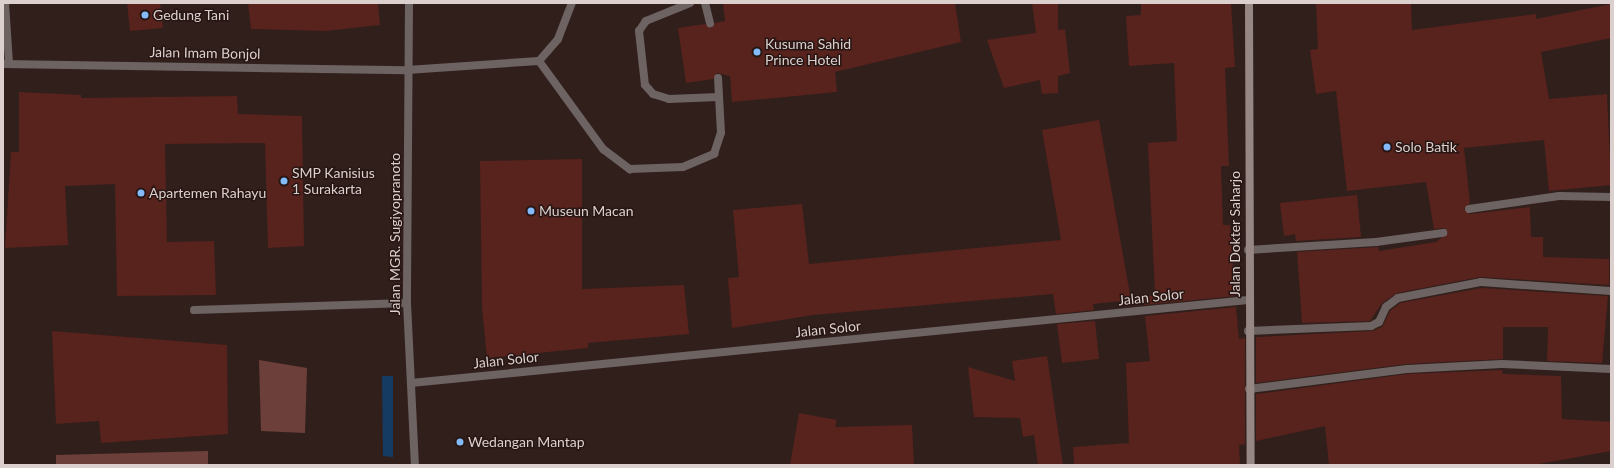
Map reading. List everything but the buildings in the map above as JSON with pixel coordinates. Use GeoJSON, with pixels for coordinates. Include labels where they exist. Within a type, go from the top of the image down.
{"type":"FeatureCollection","features":[{"type":"Feature","properties":{"kind":"main road","name":"Jalan Dokter Saharjo"},"geometry":{"type":"LineString","coordinates":[[1249,3],[1248,331],[1251,465]]}},
{"type":"Feature","properties":{"kind":"street"},"geometry":{"type":"LineString","coordinates":[[5,3],[6,64]]}},
{"type":"Feature","properties":{"kind":"street","name":"Jalan MGR. Sugiyopranoto"},"geometry":{"type":"LineString","coordinates":[[409,3],[407,70],[407,303],[415,465]]}},
{"type":"Feature","properties":{"kind":"street"},"geometry":{"type":"LineString","coordinates":[[572,3],[558,40],[540,61],[603,149],[630,169],[683,167],[714,154],[721,133],[718,78]]}},
{"type":"Feature","properties":{"kind":"street"},"geometry":{"type":"LineString","coordinates":[[690,3],[646,21],[639,31],[646,85],[653,94],[669,99],[719,97]]}},
{"type":"Feature","properties":{"kind":"street"},"geometry":{"type":"LineString","coordinates":[[705,3],[710,24]]}},
{"type":"Feature","properties":{"kind":"street","name":"Jalan Imam Bonjol"},"geometry":{"type":"LineString","coordinates":[[6,64],[407,70],[540,61]]}},
{"type":"Feature","properties":{"kind":"street"},"geometry":{"type":"LineString","coordinates":[[1469,210],[1559,196],[1611,197]]}},
{"type":"Feature","properties":{"kind":"street"},"geometry":{"type":"LineString","coordinates":[[1248,250],[1376,242],[1443,233]]}},
{"type":"Feature","properties":{"kind":"street"},"geometry":{"type":"LineString","coordinates":[[1248,331],[1371,326],[1378,322],[1386,307],[1398,298],[1481,282],[1611,291]]}},
{"type":"Feature","properties":{"kind":"street","name":"Jalan Solor"},"geometry":{"type":"LineString","coordinates":[[411,383],[1248,300]]}},
{"type":"Feature","properties":{"kind":"street"},"geometry":{"type":"LineString","coordinates":[[194,310],[407,303]]}},
{"type":"Feature","properties":{"kind":"street"},"geometry":{"type":"LineString","coordinates":[[1249,389],[1407,369],[1502,364],[1611,369]]}},
{"type":"Feature","properties":{"kind":"shaded area"},"geometry":{"type":"Polygon","coordinates":[[[259,360],[307,368],[305,433],[261,431],[259,360]]]}},
{"type":"Feature","properties":{"kind":"shaded area"},"geometry":{"type":"Polygon","coordinates":[[[208,451],[208,465],[56,465],[56,455],[208,451]]]}},
{"type":"Feature","properties":{"kind":"water"},"geometry":{"type":"Polygon","coordinates":[[[382,376],[393,376],[393,457],[383,456],[382,376]]]}},
{"type":"Feature","properties":{"kind":"place","name":"Gedung Tani"},"geometry":{"type":"Point","coordinates":[145,15]}},
{"type":"Feature","properties":{"kind":"place","name":"Kusuma Sahid Prince Hotel"},"geometry":{"type":"Point","coordinates":[757,52]}},
{"type":"Feature","properties":{"kind":"place","name":"Solo Batik"},"geometry":{"type":"Point","coordinates":[1387,147]}},
{"type":"Feature","properties":{"kind":"place","name":"SMP Kanisius 1 Surakarta"},"geometry":{"type":"Point","coordinates":[284,181]}},
{"type":"Feature","properties":{"kind":"place","name":"Apartemen Rahayu"},"geometry":{"type":"Point","coordinates":[141,193]}},
{"type":"Feature","properties":{"kind":"place","name":"Museun Macan"},"geometry":{"type":"Point","coordinates":[531,211]}},
{"type":"Feature","properties":{"kind":"place","name":"Wedangan Mantap"},"geometry":{"type":"Point","coordinates":[460,442]}}]}
